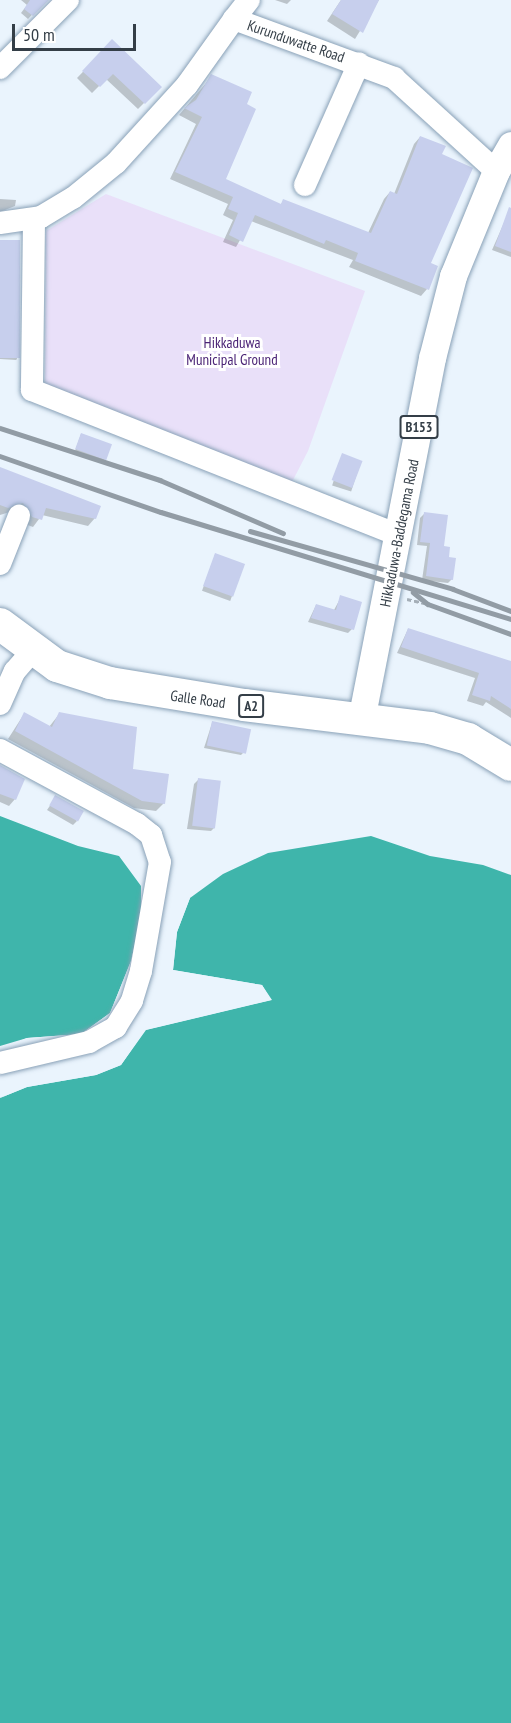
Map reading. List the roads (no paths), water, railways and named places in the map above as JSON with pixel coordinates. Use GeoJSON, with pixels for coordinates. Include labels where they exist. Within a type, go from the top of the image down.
{"type":"FeatureCollection","features":[{"type":"Feature","properties":{"kind":"highway","name":"Galle Road"},"geometry":{"type":"LineString","coordinates":[[0,624],[57,666],[110,683],[430,728],[468,739],[511,765]]}},
{"type":"Feature","properties":{"kind":"main road","name":"Hikkaduwa-Baddegama Road"},"geometry":{"type":"LineString","coordinates":[[361,720],[432,358],[453,276],[496,171],[511,145]]}},
{"type":"Feature","properties":{"kind":"street"},"geometry":{"type":"LineString","coordinates":[[0,68],[68,0]]}},
{"type":"Feature","properties":{"kind":"street"},"geometry":{"type":"LineString","coordinates":[[234,19],[249,0]]}},
{"type":"Feature","properties":{"kind":"street","name":"Kurunduwatte Road"},"geometry":{"type":"LineString","coordinates":[[0,223],[34,220],[73,198],[116,163],[188,85],[234,19],[359,63],[394,78],[496,171]]}},
{"type":"Feature","properties":{"kind":"street"},"geometry":{"type":"LineString","coordinates":[[305,185],[359,63]]}},
{"type":"Feature","properties":{"kind":"street"},"geometry":{"type":"LineString","coordinates":[[34,220],[32,390],[399,534]]}},
{"type":"Feature","properties":{"kind":"street"},"geometry":{"type":"LineString","coordinates":[[0,564],[19,516]]}},
{"type":"Feature","properties":{"kind":"street"},"geometry":{"type":"LineString","coordinates":[[0,704],[15,671],[33,650]]}},
{"type":"Feature","properties":{"kind":"street"},"geometry":{"type":"LineString","coordinates":[[0,750],[137,824],[151,835],[160,862],[141,971],[132,1001],[116,1027],[89,1042],[0,1064]]}},
{"type":"Feature","properties":{"kind":"railway"},"geometry":{"type":"LineString","coordinates":[[0,428],[160,480],[283,533]]}},
{"type":"Feature","properties":{"kind":"railway"},"geometry":{"type":"LineString","coordinates":[[0,456],[161,512],[511,619]]}},
{"type":"Feature","properties":{"kind":"railway"},"geometry":{"type":"LineString","coordinates":[[250,531],[453,589],[511,611]]}},
{"type":"Feature","properties":{"kind":"railway"},"geometry":{"type":"LineString","coordinates":[[413,592],[428,604],[511,634]]}},
{"type":"Feature","properties":{"kind":"park label","name":"Hikkaduwa Municipal Ground"},"geometry":{"type":"Point","coordinates":[232,350]}}]}
